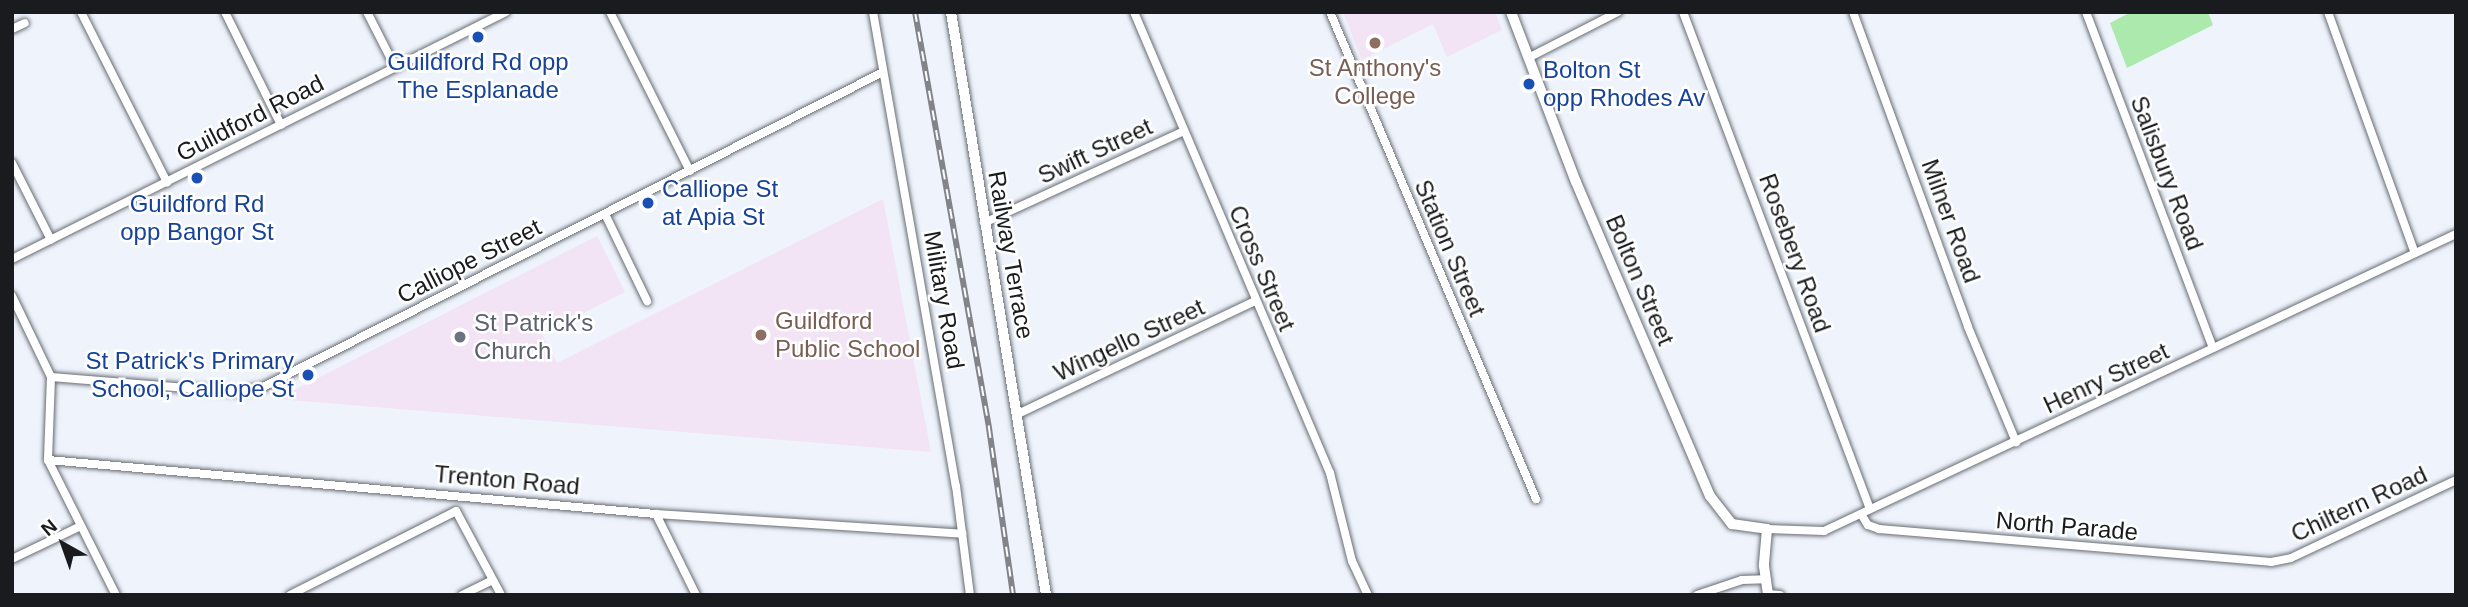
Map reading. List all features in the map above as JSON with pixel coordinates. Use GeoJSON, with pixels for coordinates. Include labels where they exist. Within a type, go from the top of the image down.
{"type":"FeatureCollection","features":[{"type":"Feature","properties":{"kind":"main road","name":"Railway Terrace"},"geometry":{"type":"LineString","coordinates":[[951,12],[1046,595]]}},
{"type":"Feature","properties":{"kind":"street"},"geometry":{"type":"LineString","coordinates":[[80,12],[167,182]]}},
{"type":"Feature","properties":{"kind":"street"},"geometry":{"type":"LineString","coordinates":[[225,12],[281,125]]}},
{"type":"Feature","properties":{"kind":"street"},"geometry":{"type":"LineString","coordinates":[[367,12],[395,67]]}},
{"type":"Feature","properties":{"kind":"street","name":"Guildford Road"},"geometry":{"type":"LineString","coordinates":[[12,259],[506,12]]}},
{"type":"Feature","properties":{"kind":"street"},"geometry":{"type":"LineString","coordinates":[[610,12],[690,170]]}},
{"type":"Feature","properties":{"kind":"street","name":"Military Road"},"geometry":{"type":"LineString","coordinates":[[873,12],[962,534],[970,595]]}},
{"type":"Feature","properties":{"kind":"street","name":"Cross Street"},"geometry":{"type":"LineString","coordinates":[[1134,12],[1339,500],[1347,542],[1368,595]]}},
{"type":"Feature","properties":{"kind":"street","name":"Station Street"},"geometry":{"type":"LineString","coordinates":[[1330,12],[1536,499]]}},
{"type":"Feature","properties":{"kind":"street","name":"Bolton Street"},"geometry":{"type":"LineString","coordinates":[[1511,12],[1576,182],[1710,496],[1732,524],[1767,529]]}},
{"type":"Feature","properties":{"kind":"street"},"geometry":{"type":"LineString","coordinates":[[1528,58],[1618,12]]}},
{"type":"Feature","properties":{"kind":"street","name":"Rosebery Road"},"geometry":{"type":"LineString","coordinates":[[1683,12],[1870,509]]}},
{"type":"Feature","properties":{"kind":"street","name":"Milner Road"},"geometry":{"type":"LineString","coordinates":[[1853,12],[1968,327],[2016,442]]}},
{"type":"Feature","properties":{"kind":"street","name":"Salisbury Road"},"geometry":{"type":"LineString","coordinates":[[2086,12],[2213,348]]}},
{"type":"Feature","properties":{"kind":"street"},"geometry":{"type":"LineString","coordinates":[[2328,12],[2415,253]]}},
{"type":"Feature","properties":{"kind":"street"},"geometry":{"type":"LineString","coordinates":[[12,29],[25,23]]}},
{"type":"Feature","properties":{"kind":"street","name":"Calliope Street"},"geometry":{"type":"LineString","coordinates":[[51,377],[251,390],[883,72]]}},
{"type":"Feature","properties":{"kind":"street","name":"Swift Street"},"geometry":{"type":"LineString","coordinates":[[984,223],[1184,131]]}},
{"type":"Feature","properties":{"kind":"street"},"geometry":{"type":"LineString","coordinates":[[12,163],[51,240]]}},
{"type":"Feature","properties":{"kind":"street"},"geometry":{"type":"LineString","coordinates":[[605,214],[647,301]]}},
{"type":"Feature","properties":{"kind":"street","name":"Henry Street"},"geometry":{"type":"LineString","coordinates":[[1767,529],[1824,531],[2456,234]]}},
{"type":"Feature","properties":{"kind":"street"},"geometry":{"type":"LineString","coordinates":[[12,296],[51,377],[47,422],[48,460],[116,595]]}},
{"type":"Feature","properties":{"kind":"street","name":"Wingello Street"},"geometry":{"type":"LineString","coordinates":[[1018,414],[1255,301]]}},
{"type":"Feature","properties":{"kind":"street","name":"Trenton Road"},"geometry":{"type":"LineString","coordinates":[[48,460],[656,514],[962,534]]}},
{"type":"Feature","properties":{"kind":"street","name":"Chiltern Road"},"geometry":{"type":"LineString","coordinates":[[2278,561],[2456,480]]}},
{"type":"Feature","properties":{"kind":"street"},"geometry":{"type":"LineString","coordinates":[[460,495],[456,510],[501,595]]}},
{"type":"Feature","properties":{"kind":"street"},"geometry":{"type":"LineString","coordinates":[[290,595],[303,592],[456,510]]}},
{"type":"Feature","properties":{"kind":"street"},"geometry":{"type":"LineString","coordinates":[[656,514],[696,595]]}},
{"type":"Feature","properties":{"kind":"street","name":"North Parade"},"geometry":{"type":"LineString","coordinates":[[1861,514],[1868,525],[1879,529],[2278,561]]}},
{"type":"Feature","properties":{"kind":"street"},"geometry":{"type":"LineString","coordinates":[[12,559],[81,526]]}},
{"type":"Feature","properties":{"kind":"street"},"geometry":{"type":"LineString","coordinates":[[1767,529],[1765,579],[1768,594],[1780,595]]}},
{"type":"Feature","properties":{"kind":"street"},"geometry":{"type":"LineString","coordinates":[[1697,595],[1742,580],[1765,579]]}},
{"type":"Feature","properties":{"kind":"street"},"geometry":{"type":"LineString","coordinates":[[463,595],[493,580]]}},
{"type":"Feature","properties":{"kind":"shaded area","name":"St Anthony's College"},"geometry":{"type":"Polygon","coordinates":[[[1343,12],[1495,12],[1502,30],[1447,57],[1433,24],[1362,60],[1343,12]]]}},
{"type":"Feature","properties":{"kind":"shaded area","name":"Guildford Public School"},"geometry":{"type":"Polygon","coordinates":[[[883,199],[931,452],[277,399],[597,236],[625,292],[542,334],[557,363],[883,199]]]}},
{"type":"Feature","properties":{"kind":"green space"},"geometry":{"type":"Polygon","coordinates":[[[2131,12],[2208,12],[2213,25],[2127,68],[2110,23],[2131,12]]]}},
{"type":"Feature","properties":{"kind":"railway"},"geometry":{"type":"LineString","coordinates":[[915,12],[989,428],[1013,595]]}},
{"type":"Feature","properties":{"kind":"place","name":"Guildford Rd opp The Esplanade"},"geometry":{"type":"Point","coordinates":[478,37]}},
{"type":"Feature","properties":{"kind":"place","name":"St Anthony's College"},"geometry":{"type":"Point","coordinates":[1375,43]}},
{"type":"Feature","properties":{"kind":"place","name":"Bolton St opp Rhodes Av"},"geometry":{"type":"Point","coordinates":[1529,84]}},
{"type":"Feature","properties":{"kind":"place","name":"Guildford Rd opp Bangor St"},"geometry":{"type":"Point","coordinates":[197,178]}},
{"type":"Feature","properties":{"kind":"place","name":"Calliope St at Apia St"},"geometry":{"type":"Point","coordinates":[648,203]}},
{"type":"Feature","properties":{"kind":"place","name":"Guildford Public School"},"geometry":{"type":"Point","coordinates":[761,335]}},
{"type":"Feature","properties":{"kind":"place","name":"St Patrick's Church"},"geometry":{"type":"Point","coordinates":[460,337]}},
{"type":"Feature","properties":{"kind":"place","name":"St Patrick's Primary School, Calliope St"},"geometry":{"type":"Point","coordinates":[308,375]}}]}
